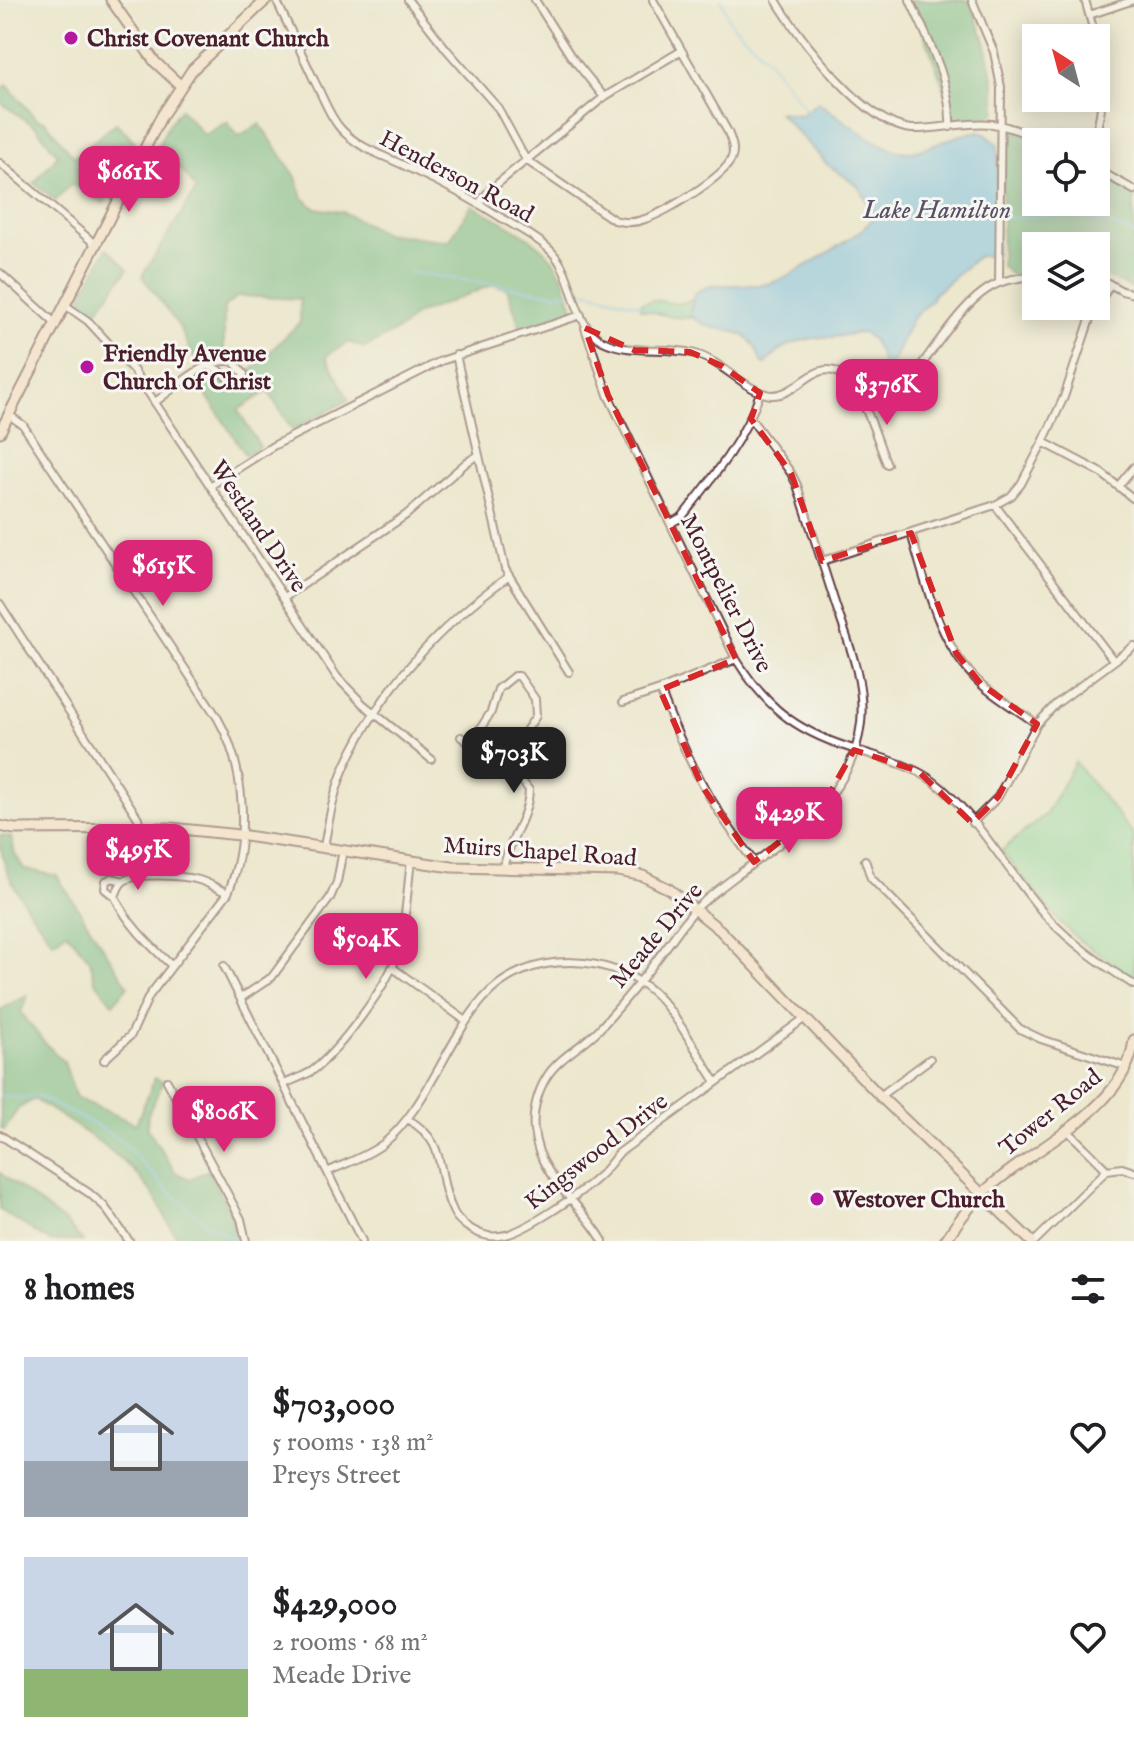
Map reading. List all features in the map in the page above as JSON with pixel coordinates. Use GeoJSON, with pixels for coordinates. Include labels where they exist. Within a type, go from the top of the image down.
{"type":"FeatureCollection","features":[{"type":"Feature","properties":{"kind":"main road"},"geometry":{"type":"LineString","coordinates":[[111,0],[155,62],[180,85]]}},
{"type":"Feature","properties":{"kind":"main road"},"geometry":{"type":"LineString","coordinates":[[0,432],[180,85],[204,57],[266,0]]}},
{"type":"Feature","properties":{"kind":"main road","name":"Muirs Chapel Road"},"geometry":{"type":"LineString","coordinates":[[0,826],[14,829],[140,827],[239,835],[452,867],[630,873],[655,881],[720,930],[880,1096],[1033,1241]]}},
{"type":"Feature","properties":{"kind":"main road","name":"Tower Road"},"geometry":{"type":"LineString","coordinates":[[945,1241],[983,1194],[1115,1089],[1127,1067],[1134,1040]]}},
{"type":"Feature","properties":{"kind":"street","name":"Henderson Road"},"geometry":{"type":"LineString","coordinates":[[276,0],[333,117],[343,131],[371,150],[479,203],[531,235],[554,254],[567,275],[585,328]]}},
{"type":"Feature","properties":{"kind":"street"},"geometry":{"type":"LineString","coordinates":[[408,0],[439,41],[498,108],[526,160],[620,222],[653,217],[717,177],[727,168],[733,156],[728,132],[653,0]]}},
{"type":"Feature","properties":{"kind":"street"},"geometry":{"type":"LineString","coordinates":[[535,0],[570,55],[604,97]]}},
{"type":"Feature","properties":{"kind":"street"},"geometry":{"type":"LineString","coordinates":[[776,0],[796,31],[850,92],[876,115],[909,129],[974,124],[1001,126],[1022,134]]}},
{"type":"Feature","properties":{"kind":"street"},"geometry":{"type":"LineString","coordinates":[[910,0],[946,86],[951,110],[950,127]]}},
{"type":"Feature","properties":{"kind":"street"},"geometry":{"type":"LineString","coordinates":[[972,0],[998,69],[1001,126],[999,283]]}},
{"type":"Feature","properties":{"kind":"street"},"geometry":{"type":"LineString","coordinates":[[1085,0],[1098,44],[1103,76],[1097,128]]}},
{"type":"Feature","properties":{"kind":"street"},"geometry":{"type":"LineString","coordinates":[[1089,15],[1134,0]]}},
{"type":"Feature","properties":{"kind":"street"},"geometry":{"type":"LineString","coordinates":[[479,203],[604,97],[681,51]]}},
{"type":"Feature","properties":{"kind":"street"},"geometry":{"type":"LineString","coordinates":[[0,163],[95,244]]}},
{"type":"Feature","properties":{"kind":"street"},"geometry":{"type":"LineString","coordinates":[[1110,177],[1134,190]]}},
{"type":"Feature","properties":{"kind":"street"},"geometry":{"type":"LineString","coordinates":[[0,273],[56,324]]}},
{"type":"Feature","properties":{"kind":"street"},"geometry":{"type":"LineString","coordinates":[[863,403],[885,402],[896,397],[972,302],[999,283],[1022,279]]}},
{"type":"Feature","properties":{"kind":"street"},"geometry":{"type":"LineString","coordinates":[[1110,285],[1134,294]]}},
{"type":"Feature","properties":{"kind":"street","name":"Westland Drive"},"geometry":{"type":"LineString","coordinates":[[65,305],[109,341],[155,402],[337,677],[375,714],[431,759]]}},
{"type":"Feature","properties":{"kind":"street"},"geometry":{"type":"LineString","coordinates":[[210,486],[273,446],[441,361],[581,315]]}},
{"type":"Feature","properties":{"kind":"street"},"geometry":{"type":"LineString","coordinates":[[822,561],[995,505],[1011,496],[1021,484],[1064,397],[1090,320]]}},
{"type":"Feature","properties":{"kind":"street"},"geometry":{"type":"LineString","coordinates":[[585,328],[603,341],[634,350],[690,352],[722,366],[760,393],[777,395],[817,372],[836,370],[845,374],[863,403],[887,464]]}},
{"type":"Feature","properties":{"kind":"street","name":"Montpelier Drive"},"geometry":{"type":"LineString","coordinates":[[585,328],[608,395],[736,659],[756,690],[791,723],[822,739],[918,771],[947,793],[1047,917],[1080,947],[1134,985]]}},
{"type":"Feature","properties":{"kind":"street"},"geometry":{"type":"LineString","coordinates":[[456,355],[477,456],[508,577],[569,672]]}},
{"type":"Feature","properties":{"kind":"street"},"geometry":{"type":"LineString","coordinates":[[155,402],[208,366],[219,361],[230,360],[244,374],[239,380],[231,381],[219,370],[208,366]]}},
{"type":"Feature","properties":{"kind":"street"},"geometry":{"type":"LineString","coordinates":[[671,523],[682,517],[738,442],[751,419],[760,393]]}},
{"type":"Feature","properties":{"kind":"street"},"geometry":{"type":"LineString","coordinates":[[9,415],[23,425],[228,736],[238,767],[242,794],[236,874],[228,893],[149,996],[131,1035],[104,1060]]}},
{"type":"Feature","properties":{"kind":"street","name":"Meade Drive"},"geometry":{"type":"LineString","coordinates":[[603,1241],[547,1171],[537,1143],[534,1117],[539,1090],[556,1065],[593,1036],[639,984],[696,909],[821,809],[840,782],[854,750],[862,707],[859,673],[791,473],[751,419]]}},
{"type":"Feature","properties":{"kind":"street"},"geometry":{"type":"LineString","coordinates":[[1043,442],[1100,472],[1134,499]]}},
{"type":"Feature","properties":{"kind":"street"},"geometry":{"type":"LineString","coordinates":[[285,597],[406,515],[477,456]]}},
{"type":"Feature","properties":{"kind":"street"},"geometry":{"type":"LineString","coordinates":[[1119,485],[1134,467]]}},
{"type":"Feature","properties":{"kind":"street"},"geometry":{"type":"LineString","coordinates":[[995,505],[1114,661]]}},
{"type":"Feature","properties":{"kind":"street"},"geometry":{"type":"LineString","coordinates":[[911,533],[936,614],[956,653],[981,684],[1037,724]]}},
{"type":"Feature","properties":{"kind":"street"},"geometry":{"type":"LineString","coordinates":[[324,847],[331,808],[345,765],[375,714],[425,647],[471,602],[508,577]]}},
{"type":"Feature","properties":{"kind":"street"},"geometry":{"type":"LineString","coordinates":[[0,604],[138,818],[140,827]]}},
{"type":"Feature","properties":{"kind":"street"},"geometry":{"type":"LineString","coordinates":[[972,823],[998,797],[1037,724],[1056,704],[1134,646]]}},
{"type":"Feature","properties":{"kind":"street"},"geometry":{"type":"LineString","coordinates":[[623,702],[736,659]]}},
{"type":"Feature","properties":{"kind":"street"},"geometry":{"type":"LineString","coordinates":[[471,743],[487,720],[498,689],[514,676],[519,676],[535,699],[536,716],[502,766]]}},
{"type":"Feature","properties":{"kind":"street"},"geometry":{"type":"LineString","coordinates":[[660,690],[702,786],[754,862]]}},
{"type":"Feature","properties":{"kind":"street"},"geometry":{"type":"LineString","coordinates":[[461,737],[522,781],[529,790],[528,803],[506,850],[503,869]]}},
{"type":"Feature","properties":{"kind":"street"},"geometry":{"type":"LineString","coordinates":[[241,998],[272,977],[330,898],[337,882],[343,850]]}},
{"type":"Feature","properties":{"kind":"street"},"geometry":{"type":"LineString","coordinates":[[865,860],[871,878],[1020,1029],[1127,1067]]}},
{"type":"Feature","properties":{"kind":"street"},"geometry":{"type":"LineString","coordinates":[[284,1084],[311,1071],[325,1059],[393,968],[401,939],[411,861]]}},
{"type":"Feature","properties":{"kind":"street"},"geometry":{"type":"LineString","coordinates":[[172,966],[128,920],[115,897],[105,889],[106,881],[112,878],[124,881],[170,876],[197,880],[228,893]]}},
{"type":"Feature","properties":{"kind":"street"},"geometry":{"type":"LineString","coordinates":[[115,897],[124,881]]}},
{"type":"Feature","properties":{"kind":"street"},"geometry":{"type":"LineString","coordinates":[[329,1171],[381,1145],[407,1119],[466,1021],[486,995],[530,967],[547,963],[580,962],[615,971],[639,984],[660,999],[716,1082]]}},
{"type":"Feature","properties":{"kind":"street"},"geometry":{"type":"LineString","coordinates":[[224,966],[362,1241]]}},
{"type":"Feature","properties":{"kind":"street"},"geometry":{"type":"LineString","coordinates":[[393,968],[466,1021]]}},
{"type":"Feature","properties":{"kind":"street","name":"Kingswood Drive"},"geometry":{"type":"LineString","coordinates":[[407,1119],[430,1136],[447,1197],[457,1219],[483,1235],[497,1239],[519,1231],[569,1199],[598,1177],[619,1153],[805,1018]]}},
{"type":"Feature","properties":{"kind":"street"},"geometry":{"type":"LineString","coordinates":[[880,1096],[930,1059]]}},
{"type":"Feature","properties":{"kind":"street"},"geometry":{"type":"LineString","coordinates":[[167,1081],[241,1219],[246,1241]]}},
{"type":"Feature","properties":{"kind":"street"},"geometry":{"type":"LineString","coordinates":[[1066,1129],[1107,1170]]}},
{"type":"Feature","properties":{"kind":"street"},"geometry":{"type":"LineString","coordinates":[[0,1135],[89,1193],[104,1206],[129,1241]]}},
{"type":"Feature","properties":{"kind":"street"},"geometry":{"type":"LineString","coordinates":[[1033,1241],[1107,1170],[1122,1168],[1134,1172]]}},
{"type":"Feature","properties":{"kind":"highlighted area"},"geometry":{"type":"Polygon","coordinates":[[[585,328],[634,350],[690,352],[722,366],[760,393],[751,419],[791,473],[822,561],[911,533],[956,653],[981,684],[1037,724],[998,797],[972,823],[918,771],[854,750],[821,809],[754,862],[702,786],[660,690],[736,659],[608,395],[585,328]]]}},
{"type":"Feature","properties":{"kind":"green space"},"geometry":{"type":"Polygon","coordinates":[[[912,0],[968,0],[985,40],[993,82],[996,111],[986,120],[952,123],[952,110],[912,0]]]}},
{"type":"Feature","properties":{"kind":"green space"},"geometry":{"type":"Polygon","coordinates":[[[7,85],[36,119],[45,121],[74,157],[116,123],[136,143],[104,203],[71,184],[55,201],[34,183],[58,155],[36,127],[0,102],[0,91],[7,85]]]}},
{"type":"Feature","properties":{"kind":"green space"},"geometry":{"type":"Polygon","coordinates":[[[180,109],[204,135],[227,122],[239,137],[260,124],[296,177],[303,198],[315,208],[343,212],[383,233],[449,241],[472,205],[531,239],[551,257],[565,283],[573,309],[571,313],[521,330],[507,288],[492,285],[415,315],[403,327],[365,348],[348,342],[326,356],[349,400],[292,430],[268,391],[238,410],[260,447],[246,455],[197,381],[212,373],[230,386],[242,384],[300,322],[300,299],[238,296],[224,307],[224,354],[198,366],[180,328],[142,276],[196,190],[183,171],[154,155],[167,127],[180,109]]]}},
{"type":"Feature","properties":{"kind":"green space"},"geometry":{"type":"Polygon","coordinates":[[[1015,130],[1022,133],[1022,216],[1110,216],[1110,180],[1134,193],[1134,290],[1110,278],[1110,232],[1022,232],[1022,274],[1012,276],[1001,265],[1004,140],[1008,133],[1015,130]]]}},
{"type":"Feature","properties":{"kind":"green space"},"geometry":{"type":"Polygon","coordinates":[[[107,248],[128,269],[93,316],[80,304],[80,299],[107,248]]]}},
{"type":"Feature","properties":{"kind":"green space"},"geometry":{"type":"Polygon","coordinates":[[[654,300],[678,304],[693,300],[690,314],[693,318],[640,309],[640,303],[654,300]]]}},
{"type":"Feature","properties":{"kind":"green space"},"geometry":{"type":"Polygon","coordinates":[[[1075,762],[1134,836],[1134,978],[1077,939],[1001,851],[1046,814],[1075,762]]]}},
{"type":"Feature","properties":{"kind":"green space"},"geometry":{"type":"Polygon","coordinates":[[[0,835],[11,837],[15,854],[24,869],[57,876],[128,986],[113,1004],[95,981],[90,960],[67,932],[53,942],[26,905],[5,865],[0,835]]]}},
{"type":"Feature","properties":{"kind":"green space"},"geometry":{"type":"Polygon","coordinates":[[[28,995],[21,1012],[64,1062],[76,1098],[136,1124],[155,1078],[163,1082],[148,1114],[147,1128],[176,1173],[190,1179],[208,1170],[233,1218],[239,1241],[180,1241],[151,1192],[126,1164],[97,1140],[34,1099],[18,1109],[4,1130],[1,1128],[0,1010],[28,995]]]}},
{"type":"Feature","properties":{"kind":"green space"},"geometry":{"type":"Polygon","coordinates":[[[0,1173],[66,1223],[83,1241],[49,1241],[0,1210],[0,1173]]]}},
{"type":"Feature","properties":{"kind":"water","name":"Lake Hamilton"},"geometry":{"type":"Polygon","coordinates":[[[818,102],[878,143],[904,152],[981,131],[998,144],[996,255],[978,256],[933,295],[912,319],[886,376],[882,374],[882,362],[874,342],[864,334],[804,340],[787,346],[765,364],[748,338],[699,322],[690,314],[694,294],[702,289],[777,281],[840,245],[873,218],[874,213],[857,185],[828,165],[778,112],[801,115],[818,102]]]}},
{"type":"Feature","properties":{"kind":"waterway"},"geometry":{"type":"LineString","coordinates":[[721,0],[730,22],[766,57],[808,113]]}},
{"type":"Feature","properties":{"kind":"waterway"},"geometry":{"type":"LineString","coordinates":[[1003,217],[1073,217],[1134,234]]}},
{"type":"Feature","properties":{"kind":"waterway"},"geometry":{"type":"LineString","coordinates":[[409,272],[557,294],[570,292]]}},
{"type":"Feature","properties":{"kind":"waterway"},"geometry":{"type":"LineString","coordinates":[[576,292],[590,292],[659,310],[691,314]]}},
{"type":"Feature","properties":{"kind":"waterway"},"geometry":{"type":"LineString","coordinates":[[0,1097],[41,1098],[99,1127],[123,1142],[164,1187],[208,1225],[237,1241]]}},
{"type":"Feature","properties":{"kind":"place","name":"Christ Covenant Church"},"geometry":{"type":"Point","coordinates":[71,38]}},
{"type":"Feature","properties":{"kind":"place","name":"Friendly Avenue Church of Christ"},"geometry":{"type":"Point","coordinates":[87,367]}},
{"type":"Feature","properties":{"kind":"place","name":"Westover Church"},"geometry":{"type":"Point","coordinates":[817,1199]}}]}
